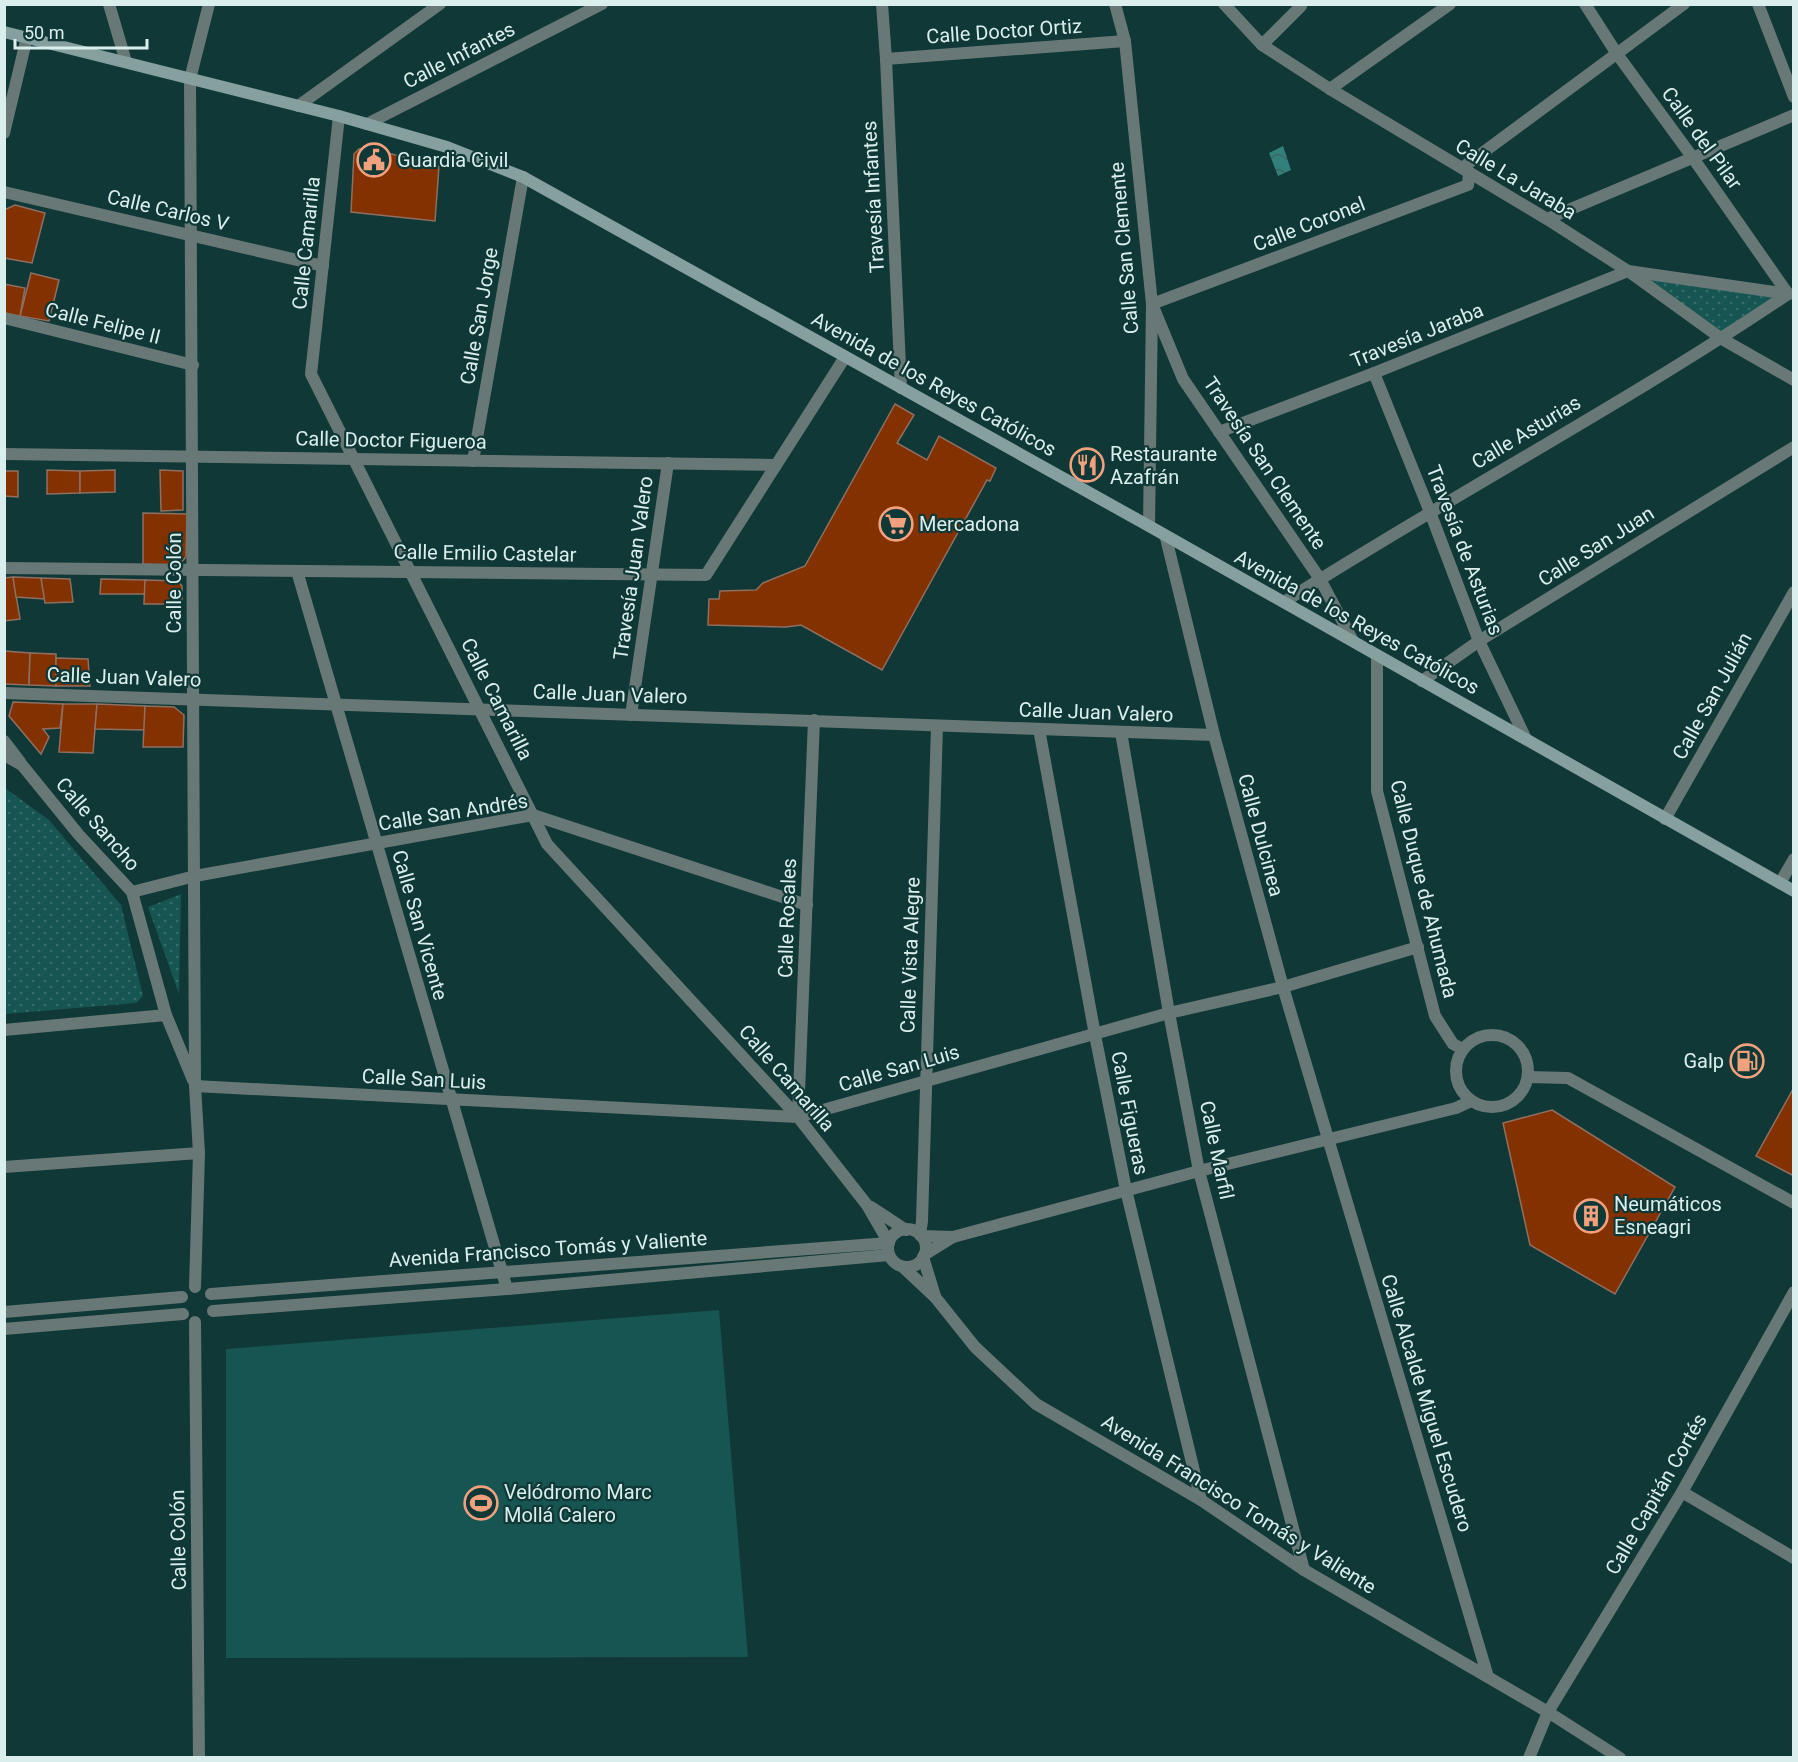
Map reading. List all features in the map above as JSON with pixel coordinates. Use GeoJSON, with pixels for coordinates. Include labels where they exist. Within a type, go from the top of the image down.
{"type":"FeatureCollection","features":[{"type":"Feature","properties":{"kind":"street"},"geometry":{"type":"LineString","coordinates":[[109,4],[126,62]]}},
{"type":"Feature","properties":{"kind":"street","name":"Calle Colón"},"geometry":{"type":"LineString","coordinates":[[195,1287],[199,1153],[195,1086],[193,235],[190,79],[209,4]]}},
{"type":"Feature","properties":{"kind":"street"},"geometry":{"type":"LineString","coordinates":[[298,106],[440,4]]}},
{"type":"Feature","properties":{"kind":"street","name":"Calle Infantes"},"geometry":{"type":"LineString","coordinates":[[367,124],[602,4]]}},
{"type":"Feature","properties":{"kind":"street","name":"Travesía Infantes"},"geometry":{"type":"LineString","coordinates":[[882,4],[901,388]]}},
{"type":"Feature","properties":{"kind":"street","name":"Calle San Clemente"},"geometry":{"type":"LineString","coordinates":[[1115,4],[1125,41],[1152,304],[1149,526]]}},
{"type":"Feature","properties":{"kind":"street","name":"Calle La Jaraba"},"geometry":{"type":"LineString","coordinates":[[1224,4],[1262,45],[1330,89],[1547,219],[1628,271],[1722,339],[1794,380]]}},
{"type":"Feature","properties":{"kind":"street"},"geometry":{"type":"LineString","coordinates":[[1262,45],[1301,6],[1300,4]]}},
{"type":"Feature","properties":{"kind":"street","name":"Calle del Pilar"},"geometry":{"type":"LineString","coordinates":[[1585,4],[1617,54],[1791,295]]}},
{"type":"Feature","properties":{"kind":"street","name":"Calle Coronel"},"geometry":{"type":"LineString","coordinates":[[1152,304],[1468,185],[1466,170],[1684,4]]}},
{"type":"Feature","properties":{"kind":"street"},"geometry":{"type":"LineString","coordinates":[[1758,4],[1794,97]]}},
{"type":"Feature","properties":{"kind":"street"},"geometry":{"type":"LineString","coordinates":[[1330,89],[1446,6]]}},
{"type":"Feature","properties":{"kind":"street","name":"Avenida de los Reyes Católicos"},"geometry":{"type":"LineString","coordinates":[[4,32],[339,116],[447,147],[523,177],[1149,526],[1166,538],[1284,602],[1794,891]]}},
{"type":"Feature","properties":{"kind":"street"},"geometry":{"type":"LineString","coordinates":[[4,133],[27,38]]}},
{"type":"Feature","properties":{"kind":"street","name":"Calle Doctor Ortiz"},"geometry":{"type":"LineString","coordinates":[[886,59],[1125,41]]}},
{"type":"Feature","properties":{"kind":"street"},"geometry":{"type":"LineString","coordinates":[[1547,219],[1794,115]]}},
{"type":"Feature","properties":{"kind":"street","name":"Calle Camarilla"},"geometry":{"type":"LineString","coordinates":[[339,116],[310,374],[548,844],[798,1117],[867,1205],[889,1249]]}},
{"type":"Feature","properties":{"kind":"street","name":"Calle San Jorge"},"geometry":{"type":"LineString","coordinates":[[473,461],[523,177]]}},
{"type":"Feature","properties":{"kind":"street","name":"Calle Carlos V"},"geometry":{"type":"LineString","coordinates":[[4,192],[323,266]]}},
{"type":"Feature","properties":{"kind":"street"},"geometry":{"type":"LineString","coordinates":[[1628,271],[1791,295]]}},
{"type":"Feature","properties":{"kind":"street","name":"Travesía Jaraba"},"geometry":{"type":"LineString","coordinates":[[1219,432],[1374,373],[1628,271]]}},
{"type":"Feature","properties":{"kind":"street","name":"Calle Asturias"},"geometry":{"type":"LineString","coordinates":[[1284,602],[1430,512],[1722,339],[1791,295]]}},
{"type":"Feature","properties":{"kind":"street","name":"Travesía San Clemente"},"geometry":{"type":"LineString","coordinates":[[1152,304],[1183,379],[1320,579],[1353,641]]}},
{"type":"Feature","properties":{"kind":"street","name":"Calle Felipe II"},"geometry":{"type":"LineString","coordinates":[[4,318],[193,365]]}},
{"type":"Feature","properties":{"kind":"street","name":"Calle Emilio Castelar"},"geometry":{"type":"LineString","coordinates":[[4,568],[706,575],[845,357]]}},
{"type":"Feature","properties":{"kind":"street","name":"Travesía de Asturias"},"geometry":{"type":"LineString","coordinates":[[1374,373],[1479,641],[1526,740]]}},
{"type":"Feature","properties":{"kind":"street","name":"Calle San Juan"},"geometry":{"type":"LineString","coordinates":[[1422,681],[1479,641],[1794,447]]}},
{"type":"Feature","properties":{"kind":"street","name":"Calle Doctor Figueroa"},"geometry":{"type":"LineString","coordinates":[[4,454],[776,465]]}},
{"type":"Feature","properties":{"kind":"street","name":"Travesía Juan Valero"},"geometry":{"type":"LineString","coordinates":[[631,715],[668,463]]}},
{"type":"Feature","properties":{"kind":"street","name":"Calle Dulcinea"},"geometry":{"type":"LineString","coordinates":[[1166,538],[1214,735],[1283,987],[1328,1139]]}},
{"type":"Feature","properties":{"kind":"street","name":"Calle San Vicente"},"geometry":{"type":"LineString","coordinates":[[297,571],[507,1289]]}},
{"type":"Feature","properties":{"kind":"street","name":"Calle San Julián"},"geometry":{"type":"LineString","coordinates":[[1665,819],[1794,592]]}},
{"type":"Feature","properties":{"kind":"street","name":"Calle Duque de Ahumada"},"geometry":{"type":"LineString","coordinates":[[1377,655],[1377,791],[1435,1016],[1453,1044],[1463,1049]]}},
{"type":"Feature","properties":{"kind":"street","name":"Calle Juan Valero"},"geometry":{"type":"LineString","coordinates":[[4,693],[1214,735]]}},
{"type":"Feature","properties":{"kind":"street","name":"Calle Rosales"},"geometry":{"type":"LineString","coordinates":[[798,1117],[814,720]]}},
{"type":"Feature","properties":{"kind":"street","name":"Calle Vista Alegre"},"geometry":{"type":"LineString","coordinates":[[915,1233],[922,1221],[937,726]]}},
{"type":"Feature","properties":{"kind":"street","name":"Calle Figueras"},"geometry":{"type":"LineString","coordinates":[[1039,729],[1126,1190],[1201,1500]]}},
{"type":"Feature","properties":{"kind":"street","name":"Calle Marfil"},"geometry":{"type":"LineString","coordinates":[[1121,732],[1169,1013],[1200,1171],[1304,1570]]}},
{"type":"Feature","properties":{"kind":"street","name":"Calle Sancho"},"geometry":{"type":"LineString","coordinates":[[4,741],[79,835],[132,892],[166,1015]]}},
{"type":"Feature","properties":{"kind":"street","name":"Calle Sancho"},"geometry":{"type":"LineString","coordinates":[[4,755],[22,765]]}},
{"type":"Feature","properties":{"kind":"street","name":"Calle San Andrés"},"geometry":{"type":"LineString","coordinates":[[132,892],[195,876],[533,815],[807,905]]}},
{"type":"Feature","properties":{"kind":"street"},"geometry":{"type":"LineString","coordinates":[[1780,883],[1794,859]]}},
{"type":"Feature","properties":{"kind":"street","name":"Calle San Luis"},"geometry":{"type":"LineString","coordinates":[[195,1086],[798,1117],[1169,1013],[1283,987],[1419,947]]}},
{"type":"Feature","properties":{"kind":"street"},"geometry":{"type":"LineString","coordinates":[[4,1030],[166,1015]]}},
{"type":"Feature","properties":{"kind":"street","name":"Calle Colón"},"geometry":{"type":"LineString","coordinates":[[166,1015],[195,1086]]}},
{"type":"Feature","properties":{"kind":"street"},"geometry":{"type":"LineString","coordinates":[[1494,1035],[1506,1038],[1516,1044],[1523,1053],[1528,1077],[1524,1088],[1506,1105],[1494,1108],[1482,1106],[1463,1093],[1456,1071],[1458,1059],[1463,1049],[1472,1041],[1483,1036],[1494,1035]]}},
{"type":"Feature","properties":{"kind":"street"},"geometry":{"type":"LineString","coordinates":[[1528,1077],[1568,1078],[1794,1203]]}},
{"type":"Feature","properties":{"kind":"street"},"geometry":{"type":"LineString","coordinates":[[953,1237],[895,1233],[889,1249],[893,1261],[903,1267],[915,1265],[924,1256],[953,1237],[1126,1190],[1455,1108],[1472,1101]]}},
{"type":"Feature","properties":{"kind":"street","name":"Calle Alcalde Miguel Escudero"},"geometry":{"type":"LineString","coordinates":[[1328,1139],[1488,1677]]}},
{"type":"Feature","properties":{"kind":"street"},"geometry":{"type":"LineString","coordinates":[[4,1167],[199,1153]]}},
{"type":"Feature","properties":{"kind":"street","name":"Calle Camarilla"},"geometry":{"type":"LineString","coordinates":[[867,1205],[915,1233]]}},
{"type":"Feature","properties":{"kind":"street"},"geometry":{"type":"LineString","coordinates":[[915,1233],[926,1245],[924,1256]]}},
{"type":"Feature","properties":{"kind":"street","name":"Avenida Francisco Tomás y Valiente"},"geometry":{"type":"LineString","coordinates":[[211,1294],[502,1272],[889,1249]]}},
{"type":"Feature","properties":{"kind":"street","name":"Avenida Francisco Tomás y Valiente"},"geometry":{"type":"LineString","coordinates":[[213,1311],[507,1289],[889,1249]]}},
{"type":"Feature","properties":{"kind":"street","name":"Avenida Francisco Tomás y Valiente"},"geometry":{"type":"LineString","coordinates":[[924,1256],[935,1297]]}},
{"type":"Feature","properties":{"kind":"street","name":"Avenida Francisco Tomás y Valiente"},"geometry":{"type":"LineString","coordinates":[[903,1267],[935,1297],[975,1347],[1036,1404],[1201,1500],[1304,1570],[1548,1712],[1620,1758]]}},
{"type":"Feature","properties":{"kind":"street"},"geometry":{"type":"LineString","coordinates":[[195,1287],[204,1288],[211,1294],[215,1305],[207,1319],[195,1322],[183,1314],[180,1306],[182,1297],[187,1291],[195,1287]]}},
{"type":"Feature","properties":{"kind":"street","name":"Calle Capitán Cortés"},"geometry":{"type":"LineString","coordinates":[[1530,1758],[1548,1712],[1682,1492],[1794,1292]]}},
{"type":"Feature","properties":{"kind":"street"},"geometry":{"type":"LineString","coordinates":[[4,1312],[182,1297]]}},
{"type":"Feature","properties":{"kind":"street"},"geometry":{"type":"LineString","coordinates":[[4,1329],[183,1314]]}},
{"type":"Feature","properties":{"kind":"street","name":"Calle Colón"},"geometry":{"type":"LineString","coordinates":[[195,1322],[200,1758]]}},
{"type":"Feature","properties":{"kind":"street"},"geometry":{"type":"LineString","coordinates":[[1682,1492],[1794,1557]]}},
{"type":"Feature","properties":{"kind":"shaded area"},"geometry":{"type":"Polygon","coordinates":[[[1628,271],[1788,294],[1722,339],[1628,271]]]}},
{"type":"Feature","properties":{"kind":"shaded area"},"geometry":{"type":"Polygon","coordinates":[[[5,788],[49,820],[121,905],[143,996],[136,1003],[5,1014],[5,788]]]}},
{"type":"Feature","properties":{"kind":"shaded area"},"geometry":{"type":"Polygon","coordinates":[[[181,894],[179,994],[148,907],[181,894]]]}},
{"type":"Feature","properties":{"kind":"shaded area","name":"Velódromo Marc Mollá Calero"},"geometry":{"type":"Polygon","coordinates":[[[719,1310],[748,1657],[226,1658],[226,1349],[719,1310]]]}},
{"type":"Feature","properties":{"kind":"water"},"geometry":{"type":"Polygon","coordinates":[[[1283,146],[1291,170],[1278,176],[1269,153],[1283,146]]]}},
{"type":"Feature","properties":{"kind":"building"},"geometry":{"type":"Polygon","coordinates":[[[368,148],[439,166],[435,221],[351,212],[354,154],[359,149],[368,148]]]}},
{"type":"Feature","properties":{"kind":"building"},"geometry":{"type":"Polygon","coordinates":[[[15,205],[45,213],[32,263],[4,258],[4,210],[15,205]]]}},
{"type":"Feature","properties":{"kind":"building"},"geometry":{"type":"Polygon","coordinates":[[[31,273],[59,280],[49,321],[20,316],[31,273]]]}},
{"type":"Feature","properties":{"kind":"building"},"geometry":{"type":"Polygon","coordinates":[[[4,284],[25,288],[20,316],[4,313],[4,284]]]}},
{"type":"Feature","properties":{"kind":"building","name":"Mercadona"},"geometry":{"type":"Polygon","coordinates":[[[895,404],[914,415],[897,443],[927,460],[939,436],[996,468],[990,481],[987,480],[882,670],[801,625],[786,627],[708,625],[709,599],[719,599],[720,591],[756,590],[763,583],[805,566],[895,404]]]}},
{"type":"Feature","properties":{"kind":"building"},"geometry":{"type":"Polygon","coordinates":[[[47,470],[80,471],[80,493],[47,494],[47,470]]]}},
{"type":"Feature","properties":{"kind":"building"},"geometry":{"type":"Polygon","coordinates":[[[115,470],[115,492],[80,493],[80,471],[115,470]]]}},
{"type":"Feature","properties":{"kind":"building"},"geometry":{"type":"Polygon","coordinates":[[[160,470],[183,471],[183,510],[161,511],[160,470]]]}},
{"type":"Feature","properties":{"kind":"building"},"geometry":{"type":"Polygon","coordinates":[[[4,471],[18,471],[18,497],[4,496],[4,471]]]}},
{"type":"Feature","properties":{"kind":"building"},"geometry":{"type":"Polygon","coordinates":[[[143,513],[187,514],[186,557],[178,566],[143,564],[143,513]]]}},
{"type":"Feature","properties":{"kind":"building"},"geometry":{"type":"Polygon","coordinates":[[[13,577],[20,619],[4,621],[4,578],[13,577]]]}},
{"type":"Feature","properties":{"kind":"building"},"geometry":{"type":"Polygon","coordinates":[[[13,577],[41,578],[45,599],[16,597],[13,577]]]}},
{"type":"Feature","properties":{"kind":"building"},"geometry":{"type":"Polygon","coordinates":[[[41,578],[70,579],[73,602],[45,603],[41,578]]]}},
{"type":"Feature","properties":{"kind":"building"},"geometry":{"type":"Polygon","coordinates":[[[101,579],[145,580],[145,594],[100,594],[101,579]]]}},
{"type":"Feature","properties":{"kind":"building"},"geometry":{"type":"Polygon","coordinates":[[[145,580],[178,581],[182,586],[182,604],[144,604],[145,580]]]}},
{"type":"Feature","properties":{"kind":"building"},"geometry":{"type":"Polygon","coordinates":[[[4,651],[30,653],[29,685],[4,684],[4,651]]]}},
{"type":"Feature","properties":{"kind":"building"},"geometry":{"type":"Polygon","coordinates":[[[30,653],[56,654],[56,686],[29,685],[30,653]]]}},
{"type":"Feature","properties":{"kind":"building"},"geometry":{"type":"Polygon","coordinates":[[[56,658],[88,659],[90,686],[56,686],[56,658]]]}},
{"type":"Feature","properties":{"kind":"building"},"geometry":{"type":"Polygon","coordinates":[[[13,702],[63,704],[60,728],[43,729],[49,737],[41,754],[9,716],[13,702]]]}},
{"type":"Feature","properties":{"kind":"building"},"geometry":{"type":"Polygon","coordinates":[[[63,704],[97,704],[93,753],[59,752],[63,704]]]}},
{"type":"Feature","properties":{"kind":"building"},"geometry":{"type":"Polygon","coordinates":[[[97,704],[145,706],[145,730],[95,729],[97,704]]]}},
{"type":"Feature","properties":{"kind":"building"},"geometry":{"type":"Polygon","coordinates":[[[145,706],[174,707],[184,715],[183,747],[143,747],[145,706]]]}},
{"type":"Feature","properties":{"kind":"building"},"geometry":{"type":"Polygon","coordinates":[[[1792,1091],[1794,1092],[1794,1176],[1756,1156],[1792,1091]]]}},
{"type":"Feature","properties":{"kind":"building","name":"Neumáticos Esneagri"},"geometry":{"type":"Polygon","coordinates":[[[1552,1110],[1675,1187],[1615,1294],[1530,1245],[1503,1123],[1552,1110]]]}},
{"type":"Feature","properties":{"kind":"place","name":"Guardia Civil"},"geometry":{"type":"Point","coordinates":[374,160]}},
{"type":"Feature","properties":{"kind":"place","name":"Restaurante Azafrán"},"geometry":{"type":"Point","coordinates":[1087,465]}},
{"type":"Feature","properties":{"kind":"place","name":"Mercadona"},"geometry":{"type":"Point","coordinates":[896,524]}},
{"type":"Feature","properties":{"kind":"place","name":"Galp"},"geometry":{"type":"Point","coordinates":[1747,1061]}},
{"type":"Feature","properties":{"kind":"place","name":"Neumáticos Esneagri"},"geometry":{"type":"Point","coordinates":[1591,1216]}},
{"type":"Feature","properties":{"kind":"place","name":"Velódromo Marc Mollá Calero"},"geometry":{"type":"Point","coordinates":[481,1503]}}]}
